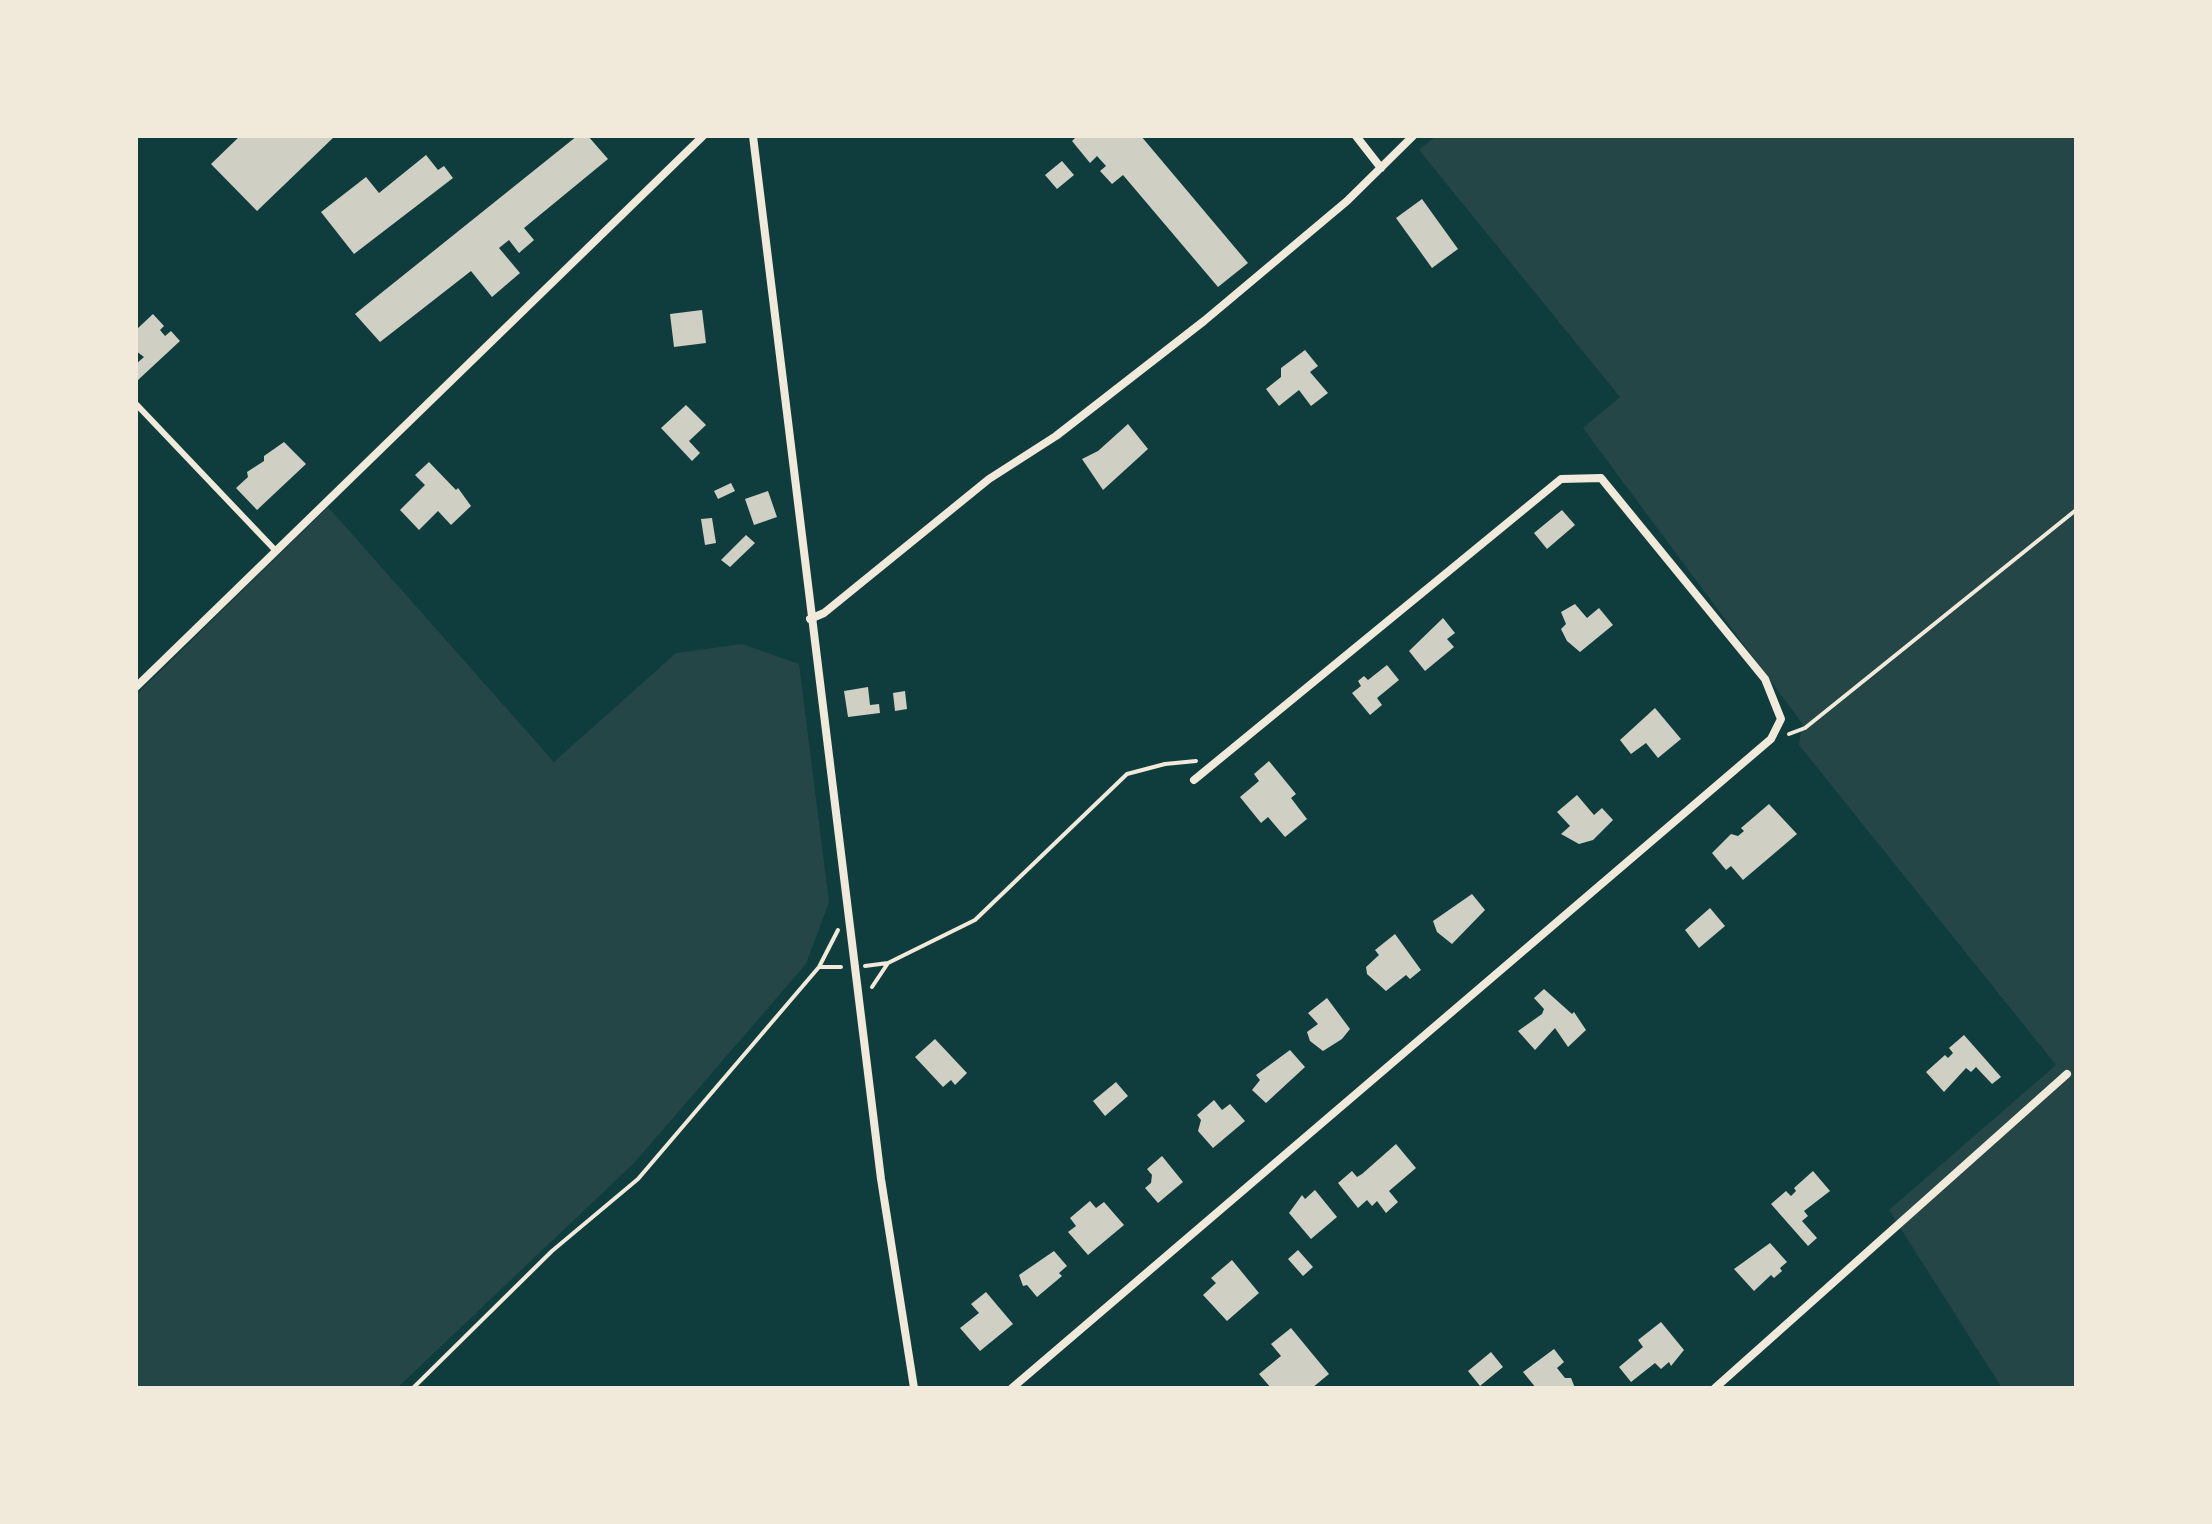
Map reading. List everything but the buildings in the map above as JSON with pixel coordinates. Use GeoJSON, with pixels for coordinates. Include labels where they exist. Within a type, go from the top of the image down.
{"type":"FeatureCollection","features":[{"type":"Feature","properties":{"kind":"street"},"geometry":{"type":"LineString","coordinates":[[136,687],[703,136]]}},
{"type":"Feature","properties":{"kind":"street"},"geometry":{"type":"LineString","coordinates":[[753,136],[881,1179],[914,1388]]}},
{"type":"Feature","properties":{"kind":"street"},"geometry":{"type":"LineString","coordinates":[[1356,136],[1381,168]]}},
{"type":"Feature","properties":{"kind":"street"},"geometry":{"type":"LineString","coordinates":[[810,619],[824,613],[989,479],[1056,436],[1204,321],[1347,201],[1413,136]]}},
{"type":"Feature","properties":{"kind":"street"},"geometry":{"type":"LineString","coordinates":[[1012,1388],[1771,739],[1781,719],[1765,679],[1601,478],[1561,479],[1194,780]]}},
{"type":"Feature","properties":{"kind":"street"},"geometry":{"type":"LineString","coordinates":[[1715,1388],[2067,1074]]}},
{"type":"Feature","properties":{"kind":"lane"},"geometry":{"type":"LineString","coordinates":[[136,404],[275,550]]}},
{"type":"Feature","properties":{"kind":"path"},"geometry":{"type":"LineString","coordinates":[[1771,739],[1805,728],[2076,510]]}},
{"type":"Feature","properties":{"kind":"path"},"geometry":{"type":"LineString","coordinates":[[860,1006],[888,963],[975,920],[1127,774],[1165,764],[1219,759]]}},
{"type":"Feature","properties":{"kind":"path"},"geometry":{"type":"LineString","coordinates":[[413,1388],[552,1251],[638,1179],[819,967],[848,910]]}},
{"type":"Feature","properties":{"kind":"shaded area"},"geometry":{"type":"Polygon","coordinates":[[[1436,136],[2076,136],[2076,1388],[2002,1388],[1889,1210],[2056,1065],[1799,745],[1802,723],[1583,428],[1620,397],[1419,150],[1436,136]]]}},
{"type":"Feature","properties":{"kind":"shaded area"},"geometry":{"type":"Polygon","coordinates":[[[328,507],[554,762],[676,653],[742,644],[799,664],[829,902],[806,964],[634,1163],[397,1388],[136,1388],[136,695],[328,507]]]}}]}
